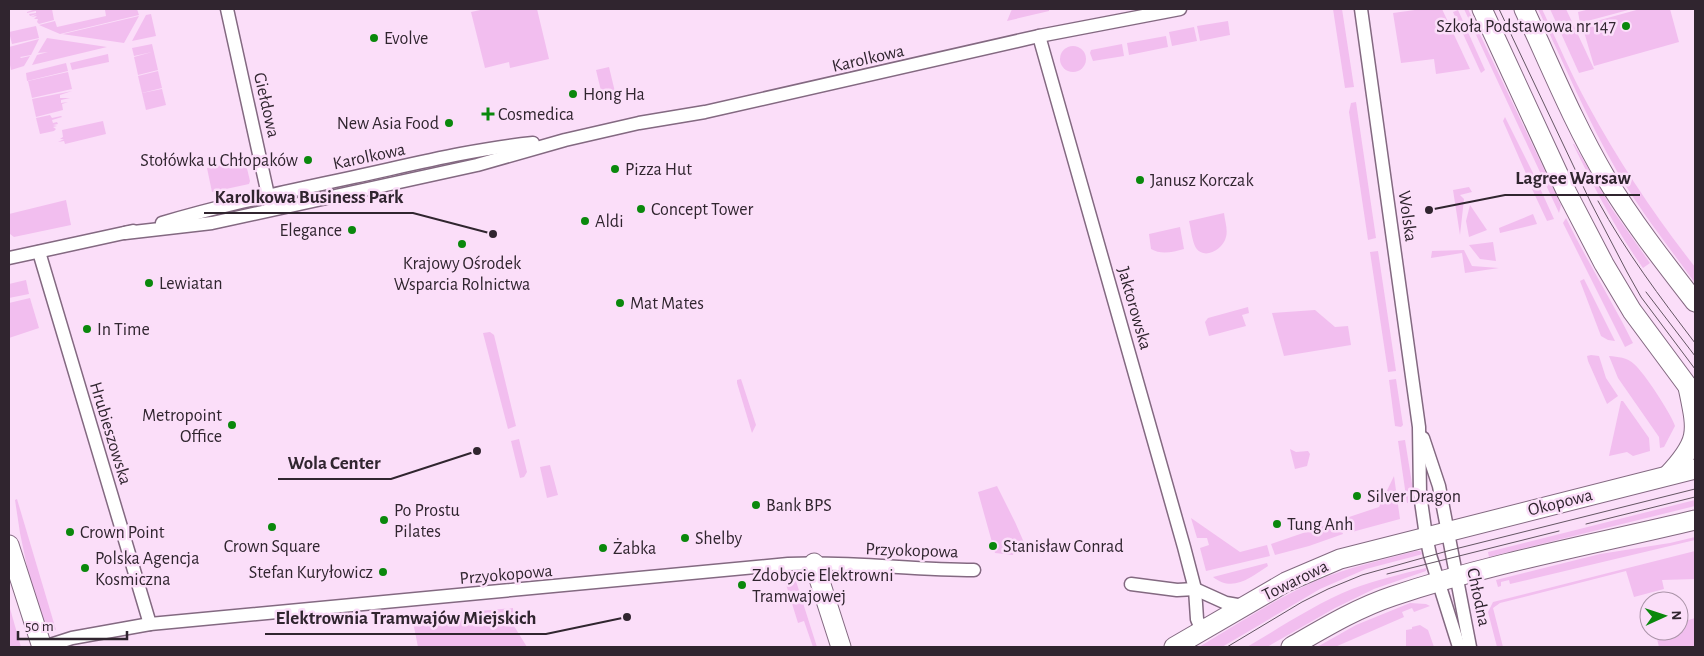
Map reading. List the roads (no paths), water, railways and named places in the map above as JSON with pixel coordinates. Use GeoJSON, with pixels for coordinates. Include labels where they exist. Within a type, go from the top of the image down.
{"type":"FeatureCollection","features":[{"type":"Feature","properties":{"kind":"main road"},"geometry":{"type":"LineString","coordinates":[[1482,9],[1568,193],[1604,264],[1632,311],[1692,391],[1695,428],[1693,440],[1687,454],[1668,475]]}},
{"type":"Feature","properties":{"kind":"main road"},"geometry":{"type":"LineString","coordinates":[[1524,9],[1571,110],[1605,177],[1618,198],[1695,302]]}},
{"type":"Feature","properties":{"kind":"main road","name":"Okopowa"},"geometry":{"type":"LineString","coordinates":[[1426,536],[1695,469]]}},
{"type":"Feature","properties":{"kind":"main road"},"geometry":{"type":"LineString","coordinates":[[1292,647],[1348,615],[1392,596],[1448,580],[1695,520]]}},
{"type":"Feature","properties":{"kind":"main road","name":"Towarowa"},"geometry":{"type":"LineString","coordinates":[[1174,647],[1295,578],[1340,559],[1426,536]]}},
{"type":"Feature","properties":{"kind":"main road"},"geometry":{"type":"LineString","coordinates":[[9,545],[43,647]]}},
{"type":"Feature","properties":{"kind":"main road"},"geometry":{"type":"LineString","coordinates":[[814,563],[841,647]]}},
{"type":"Feature","properties":{"kind":"street","name":"Giełdowa"},"geometry":{"type":"LineString","coordinates":[[227,9],[271,210]]}},
{"type":"Feature","properties":{"kind":"street","name":"Karolkowa"},"geometry":{"type":"LineString","coordinates":[[126,233],[212,223],[477,165],[565,140],[639,123],[696,114],[1039,36],[1180,9]]}},
{"type":"Feature","properties":{"kind":"street","name":"Wolska"},"geometry":{"type":"LineString","coordinates":[[1361,9],[1419,427],[1420,494],[1431,559]]}},
{"type":"Feature","properties":{"kind":"street","name":"Jaktorowska"},"geometry":{"type":"LineString","coordinates":[[1039,36],[1195,589],[1197,619],[1202,631]]}},
{"type":"Feature","properties":{"kind":"street","name":"Karolkowa"},"geometry":{"type":"LineString","coordinates":[[9,258],[126,233],[208,209],[499,147],[565,140]]}},
{"type":"Feature","properties":{"kind":"street","name":"Hrubieszowska"},"geometry":{"type":"LineString","coordinates":[[39,252],[150,624]]}},
{"type":"Feature","properties":{"kind":"street","name":"Wolska"},"geometry":{"type":"LineString","coordinates":[[1419,427],[1439,486],[1452,554]]}},
{"type":"Feature","properties":{"kind":"street","name":"Chłodna"},"geometry":{"type":"LineString","coordinates":[[1452,554],[1448,580],[1459,647]]}},
{"type":"Feature","properties":{"kind":"street","name":"Chłodna"},"geometry":{"type":"LineString","coordinates":[[1431,559],[1448,580],[1470,647]]}},
{"type":"Feature","properties":{"kind":"street","name":"Przyokopowa"},"geometry":{"type":"LineString","coordinates":[[43,647],[72,638],[150,624],[814,563],[937,570],[974,570]]}},
{"type":"Feature","properties":{"kind":"street"},"geometry":{"type":"LineString","coordinates":[[1131,584],[1177,590],[1195,589],[1226,604],[1243,606]]}},
{"type":"Feature","properties":{"kind":"tram line"},"geometry":{"type":"LineString","coordinates":[[1499,9],[1591,203],[1627,272],[1641,297],[1695,369]]}},
{"type":"Feature","properties":{"kind":"tram line"},"geometry":{"type":"LineString","coordinates":[[1598,201],[1632,256],[1695,343]]}},
{"type":"Feature","properties":{"kind":"tram line"},"geometry":{"type":"LineString","coordinates":[[1646,292],[1695,356]]}},
{"type":"Feature","properties":{"kind":"tram line"},"geometry":{"type":"LineString","coordinates":[[1227,647],[1302,602],[1362,575],[1451,550],[1695,489]]}},
{"type":"Feature","properties":{"kind":"tram line"},"geometry":{"type":"LineString","coordinates":[[1586,524],[1695,497]]}},
{"type":"Feature","properties":{"kind":"tram line"},"geometry":{"type":"LineString","coordinates":[[1387,574],[1559,531]]}},
{"type":"Feature","properties":{"kind":"place","name":"Szkoła Podstawowa nr 147"},"geometry":{"type":"Point","coordinates":[1626,26]}},
{"type":"Feature","properties":{"kind":"place","name":"Evolve"},"geometry":{"type":"Point","coordinates":[374,38]}},
{"type":"Feature","properties":{"kind":"place","name":"Hong Ha"},"geometry":{"type":"Point","coordinates":[573,94]}},
{"type":"Feature","properties":{"kind":"place","name":"Cosmedica"},"geometry":{"type":"Point","coordinates":[488,114]}},
{"type":"Feature","properties":{"kind":"place","name":"New Asia Food"},"geometry":{"type":"Point","coordinates":[449,123]}},
{"type":"Feature","properties":{"kind":"place","name":"Stołówka u Chłopaków"},"geometry":{"type":"Point","coordinates":[308,160]}},
{"type":"Feature","properties":{"kind":"place","name":"Pizza Hut"},"geometry":{"type":"Point","coordinates":[615,169]}},
{"type":"Feature","properties":{"kind":"place","name":"Janusz Korczak"},"geometry":{"type":"Point","coordinates":[1140,180]}},
{"type":"Feature","properties":{"kind":"place","name":"Concept Tower"},"geometry":{"type":"Point","coordinates":[641,209]}},
{"type":"Feature","properties":{"kind":"place","name":"Lagree Warsaw"},"geometry":{"type":"Point","coordinates":[1429,210]}},
{"type":"Feature","properties":{"kind":"place","name":"Aldi"},"geometry":{"type":"Point","coordinates":[585,221]}},
{"type":"Feature","properties":{"kind":"place","name":"Elegance"},"geometry":{"type":"Point","coordinates":[352,230]}},
{"type":"Feature","properties":{"kind":"place","name":"Karolkowa Business Park"},"geometry":{"type":"Point","coordinates":[493,234]}},
{"type":"Feature","properties":{"kind":"place","name":"Krajowy Ośrodek Wsparcia Rolnictwa"},"geometry":{"type":"Point","coordinates":[462,244]}},
{"type":"Feature","properties":{"kind":"place","name":"Lewiatan"},"geometry":{"type":"Point","coordinates":[149,283]}},
{"type":"Feature","properties":{"kind":"place","name":"Mat Mates"},"geometry":{"type":"Point","coordinates":[620,303]}},
{"type":"Feature","properties":{"kind":"place","name":"In Time"},"geometry":{"type":"Point","coordinates":[87,329]}},
{"type":"Feature","properties":{"kind":"place","name":"Metropoint Office"},"geometry":{"type":"Point","coordinates":[232,425]}},
{"type":"Feature","properties":{"kind":"place","name":"Wola Center"},"geometry":{"type":"Point","coordinates":[477,451]}},
{"type":"Feature","properties":{"kind":"place","name":"Silver Dragon"},"geometry":{"type":"Point","coordinates":[1357,496]}},
{"type":"Feature","properties":{"kind":"place","name":"Bank BPS"},"geometry":{"type":"Point","coordinates":[756,505]}},
{"type":"Feature","properties":{"kind":"place","name":"Po Prostu Pilates"},"geometry":{"type":"Point","coordinates":[384,520]}},
{"type":"Feature","properties":{"kind":"place","name":"Tung Anh"},"geometry":{"type":"Point","coordinates":[1277,524]}},
{"type":"Feature","properties":{"kind":"place","name":"Crown Square"},"geometry":{"type":"Point","coordinates":[272,527]}},
{"type":"Feature","properties":{"kind":"place","name":"Crown Point"},"geometry":{"type":"Point","coordinates":[70,532]}},
{"type":"Feature","properties":{"kind":"place","name":"Shelby"},"geometry":{"type":"Point","coordinates":[685,538]}},
{"type":"Feature","properties":{"kind":"place","name":"Stanisław Conrad"},"geometry":{"type":"Point","coordinates":[993,546]}},
{"type":"Feature","properties":{"kind":"place","name":"Żabka"},"geometry":{"type":"Point","coordinates":[603,548]}},
{"type":"Feature","properties":{"kind":"place","name":"Polska Agencja Kosmiczna"},"geometry":{"type":"Point","coordinates":[85,568]}},
{"type":"Feature","properties":{"kind":"place","name":"Stefan Kuryłowicz"},"geometry":{"type":"Point","coordinates":[383,572]}},
{"type":"Feature","properties":{"kind":"place","name":"Zdobycie Elektrowni Tramwajowej"},"geometry":{"type":"Point","coordinates":[742,585]}},
{"type":"Feature","properties":{"kind":"place","name":"Elektrownia Tramwajów Miejskich"},"geometry":{"type":"Point","coordinates":[627,617]}}]}
